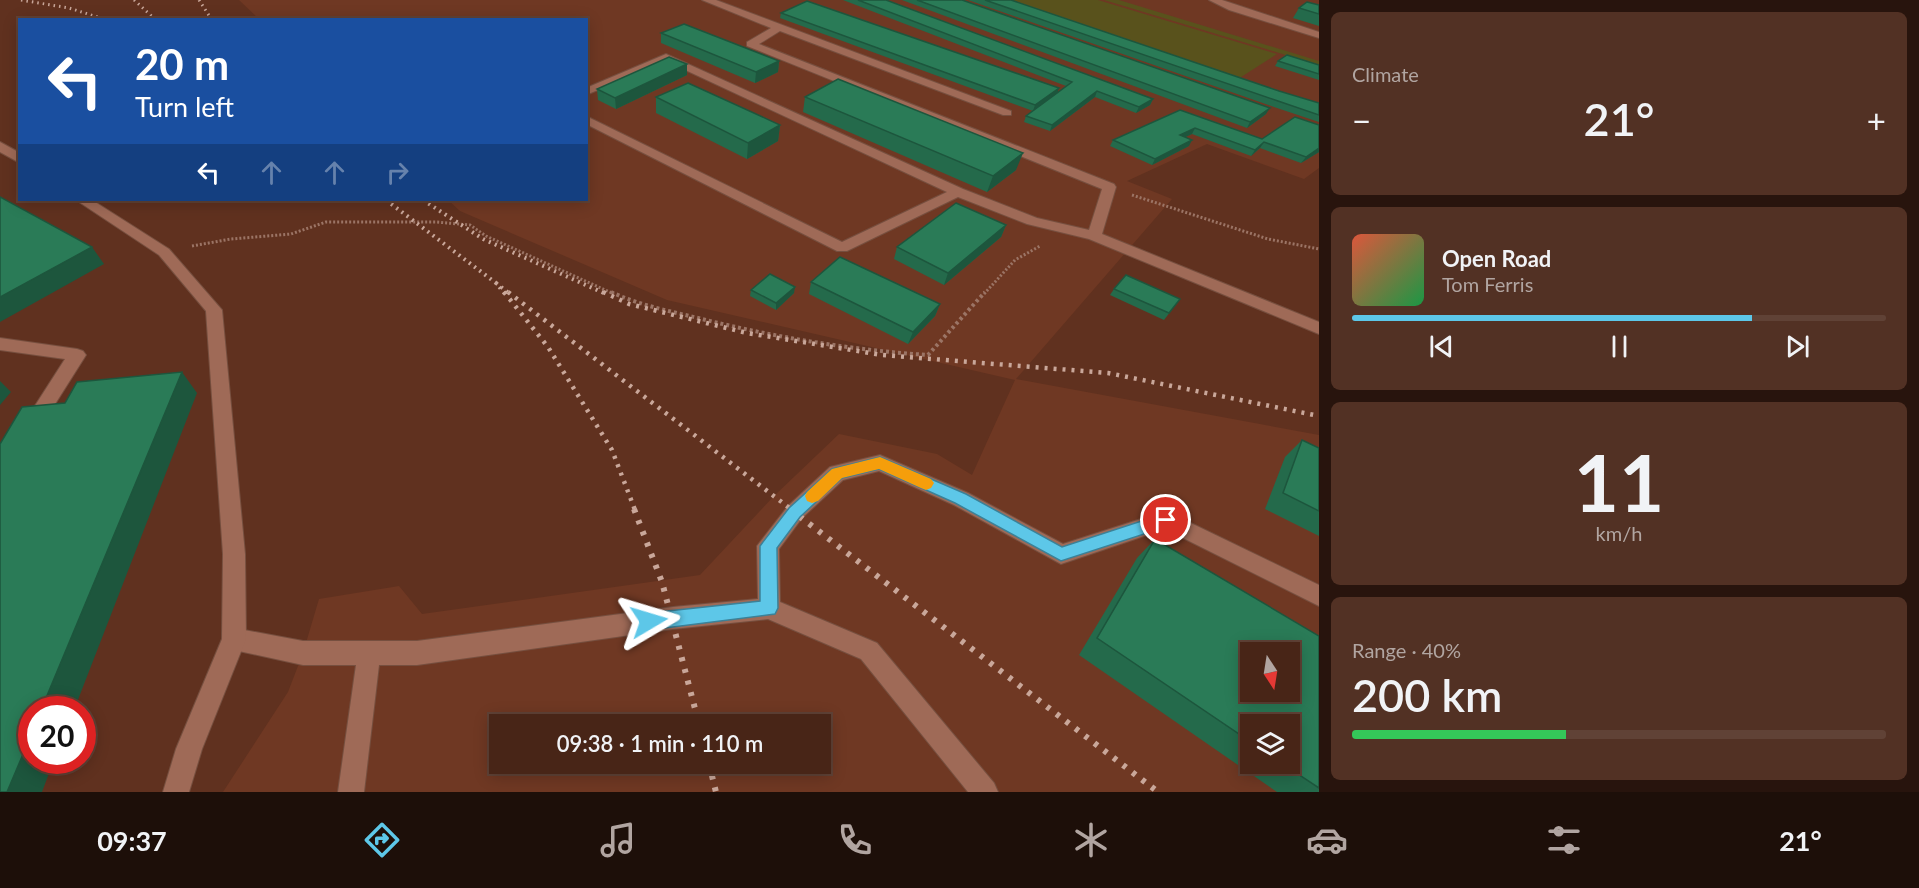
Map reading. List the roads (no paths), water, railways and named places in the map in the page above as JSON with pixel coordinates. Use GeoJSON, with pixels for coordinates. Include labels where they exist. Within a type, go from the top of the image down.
{"type":"FeatureCollection","features":[{"type":"Feature","properties":{"kind":"street"},"geometry":{"type":"LineString","coordinates":[[707,0],[1006,113]]}},
{"type":"Feature","properties":{"kind":"street"},"geometry":{"type":"LineString","coordinates":[[1214,0],[1232,8],[1319,35]]}},
{"type":"Feature","properties":{"kind":"street"},"geometry":{"type":"LineString","coordinates":[[779,27],[751,45],[1109,187],[1094,236]]}},
{"type":"Feature","properties":{"kind":"street"},"geometry":{"type":"LineString","coordinates":[[588,91],[666,57],[958,192],[1032,221],[1094,236],[1319,328]]}},
{"type":"Feature","properties":{"kind":"street"},"geometry":{"type":"LineString","coordinates":[[588,120],[842,248],[958,192]]}},
{"type":"Feature","properties":{"kind":"street"},"geometry":{"type":"LineString","coordinates":[[0,146],[18,158]]}},
{"type":"Feature","properties":{"kind":"street"},"geometry":{"type":"LineString","coordinates":[[85,201],[164,252],[214,310],[234,554],[234,639],[189,749],[177,792]]}},
{"type":"Feature","properties":{"kind":"street"},"geometry":{"type":"LineString","coordinates":[[0,344],[77,354],[19,443]]}},
{"type":"Feature","properties":{"kind":"street"},"geometry":{"type":"LineString","coordinates":[[769,608],[768,546],[795,512],[837,474],[880,463],[961,499],[1061,554],[1166,520],[1319,596]]}},
{"type":"Feature","properties":{"kind":"street"},"geometry":{"type":"LineString","coordinates":[[234,639],[303,653],[417,653],[673,618],[769,608],[869,651],[985,792]]}},
{"type":"Feature","properties":{"kind":"street"},"geometry":{"type":"LineString","coordinates":[[351,792],[369,653]]}},
{"type":"Feature","properties":{"kind":"railway"},"geometry":{"type":"LineString","coordinates":[[21,0],[69,8],[101,18]]}},
{"type":"Feature","properties":{"kind":"railway"},"geometry":{"type":"LineString","coordinates":[[134,0],[154,18]]}},
{"type":"Feature","properties":{"kind":"railway"},"geometry":{"type":"LineString","coordinates":[[199,0],[211,18]]}},
{"type":"Feature","properties":{"kind":"railway"},"geometry":{"type":"LineString","coordinates":[[387,201],[496,283]]}},
{"type":"Feature","properties":{"kind":"railway"},"geometry":{"type":"LineString","coordinates":[[425,201],[483,239],[606,294]]}},
{"type":"Feature","properties":{"kind":"railway"},"geometry":{"type":"LineString","coordinates":[[496,283],[510,294]]}},
{"type":"Feature","properties":{"kind":"railway"},"geometry":{"type":"LineString","coordinates":[[496,283],[505,294]]}},
{"type":"Feature","properties":{"kind":"railway"},"geometry":{"type":"LineString","coordinates":[[504,292],[548,347],[612,450],[635,510]]}},
{"type":"Feature","properties":{"kind":"railway"},"geometry":{"type":"LineString","coordinates":[[508,292],[792,510]]}},
{"type":"Feature","properties":{"kind":"railway"},"geometry":{"type":"LineString","coordinates":[[603,292],[629,304],[747,333],[882,355],[1108,373],[1319,416]]}},
{"type":"Feature","properties":{"kind":"railway"},"geometry":{"type":"LineString","coordinates":[[634,509],[662,582],[696,714]]}},
{"type":"Feature","properties":{"kind":"railway"},"geometry":{"type":"LineString","coordinates":[[790,509],[1158,792]]}},
{"type":"Feature","properties":{"kind":"railway"},"geometry":{"type":"LineString","coordinates":[[712,774],[716,792]]}}]}
